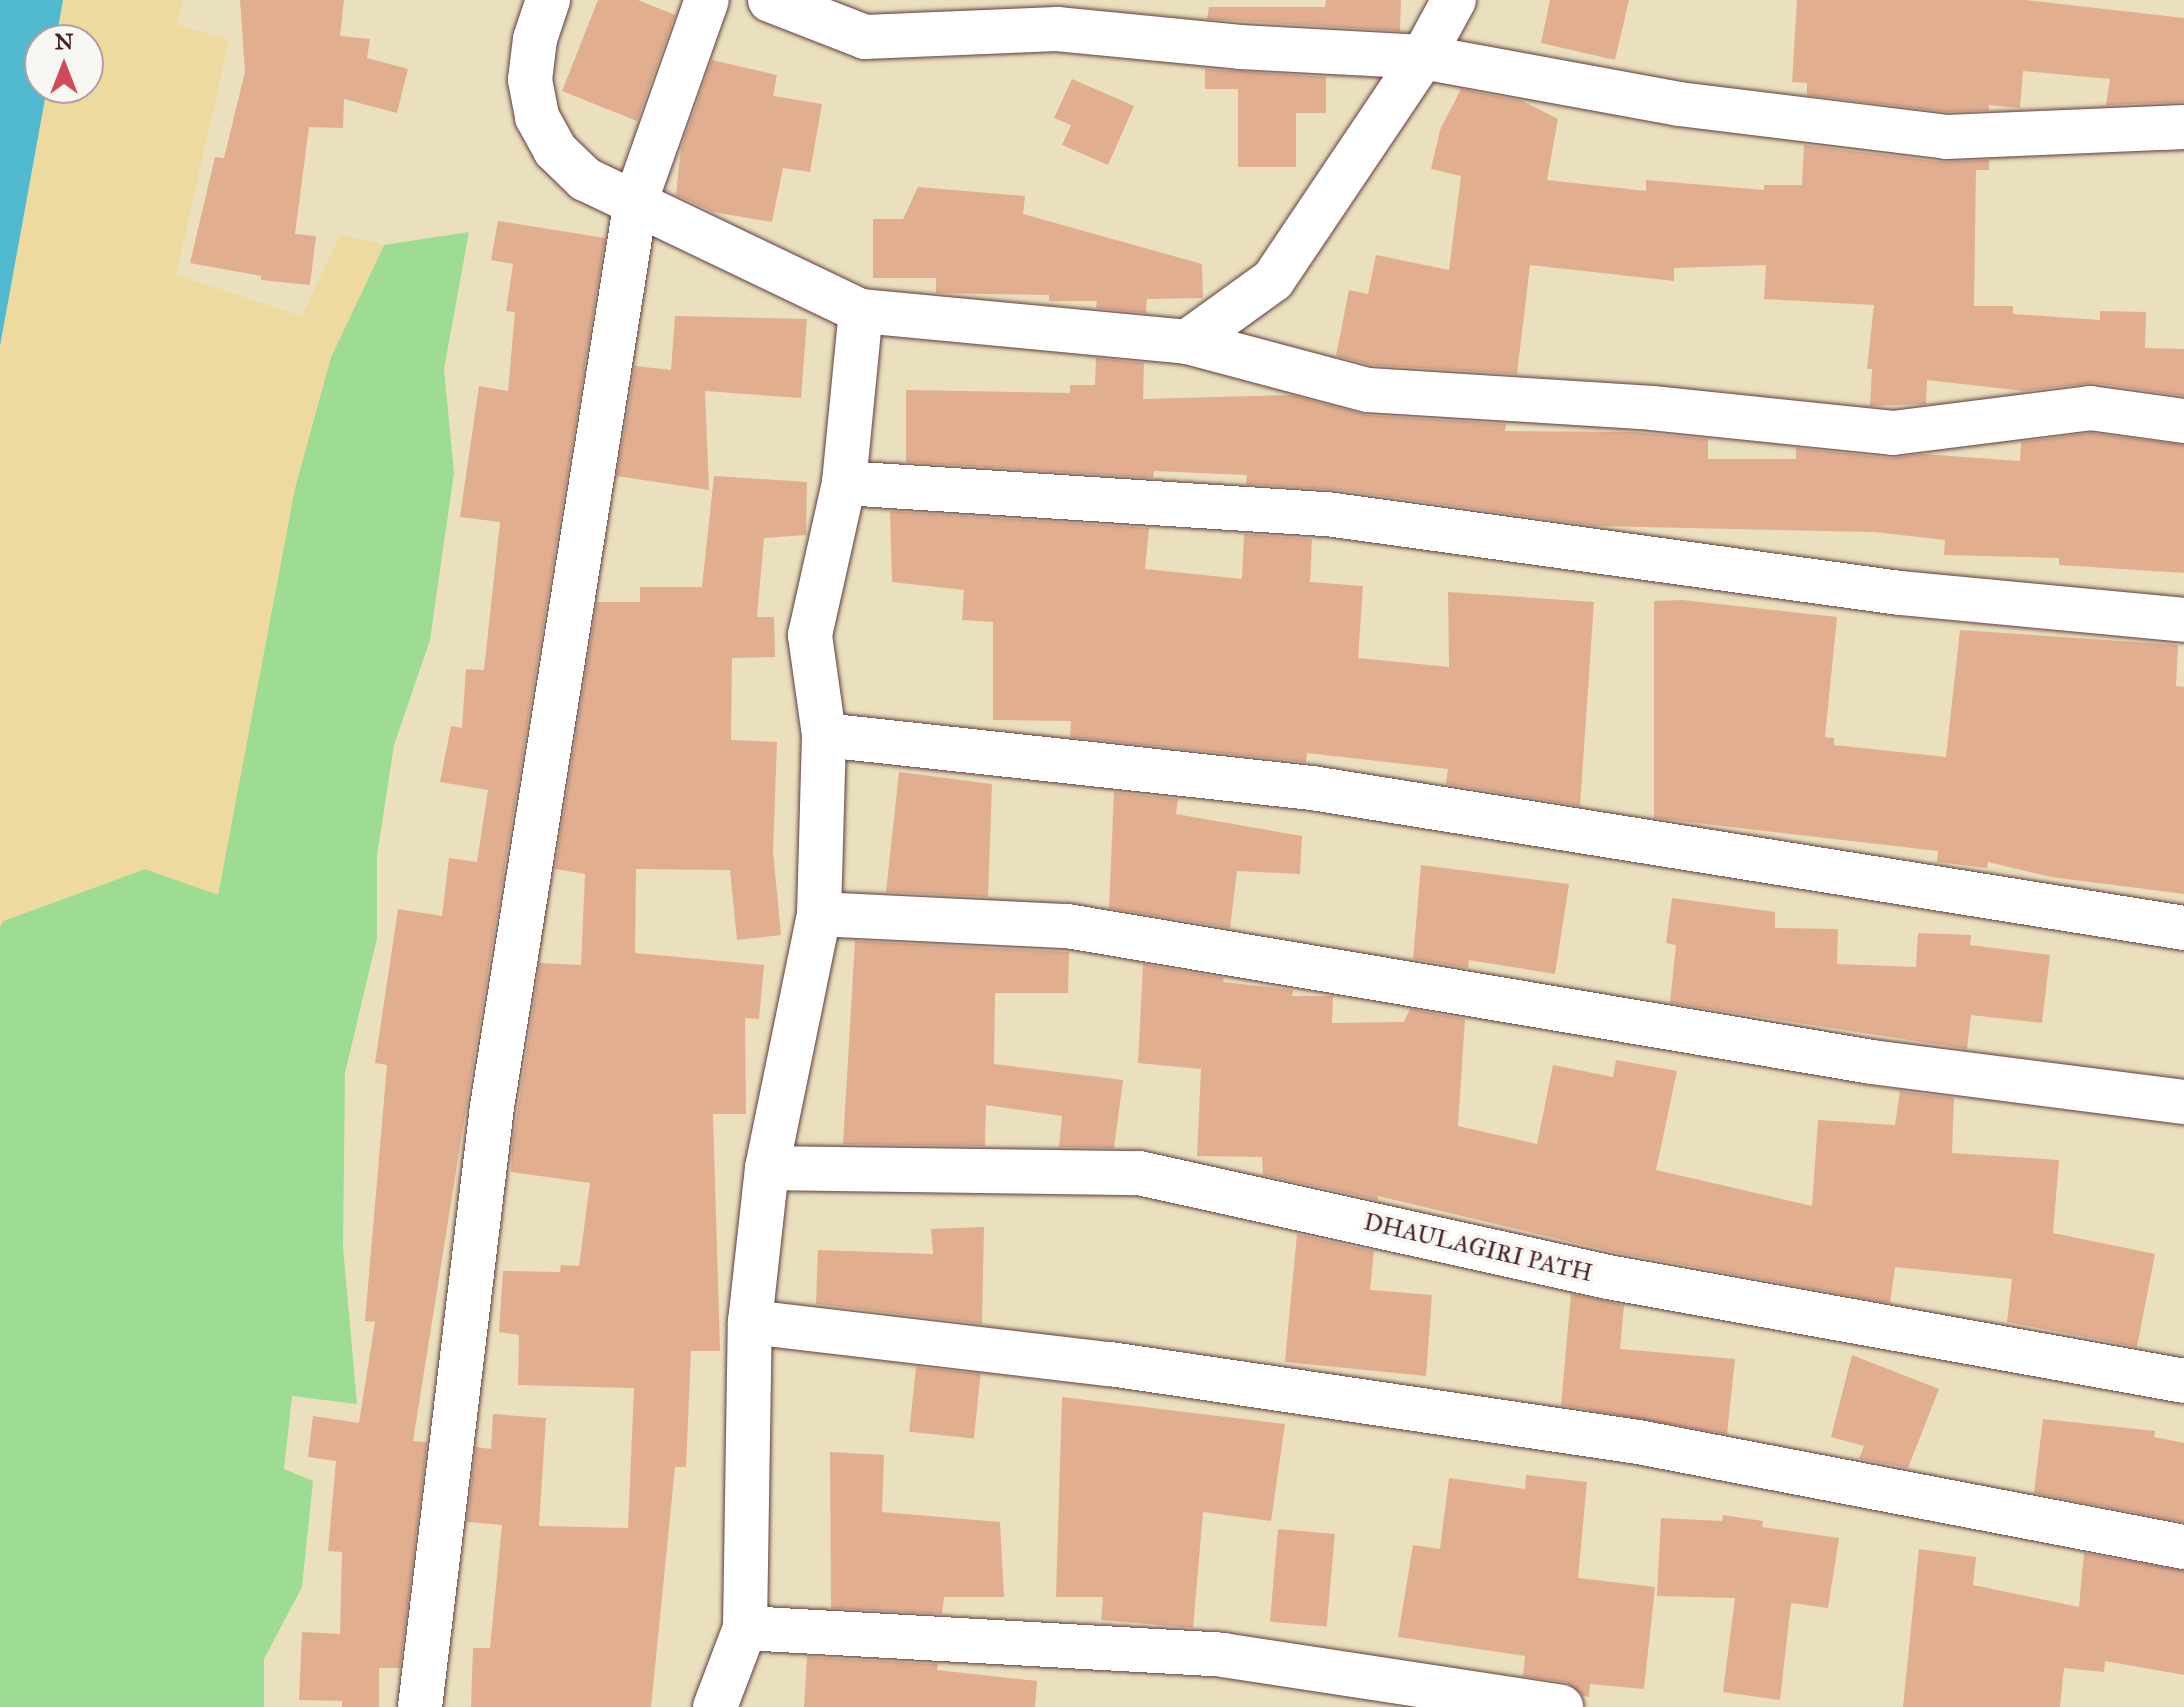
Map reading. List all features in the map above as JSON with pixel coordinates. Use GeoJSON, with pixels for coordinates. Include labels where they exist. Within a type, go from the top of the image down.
{"type":"FeatureCollection","features":[{"type":"Feature","properties":{"kind":"street"},"geometry":{"type":"LineString","coordinates":[[548,0],[535,39],[530,80],[537,117],[555,150],[585,179],[636,200],[861,311],[1187,342],[1368,390],[1652,408],[1893,433],[2090,408],[2184,421]]}},
{"type":"Feature","properties":{"kind":"street"},"geometry":{"type":"LineString","coordinates":[[420,1707],[492,1107],[636,200],[707,0]]}},
{"type":"Feature","properties":{"kind":"street"},"geometry":{"type":"LineString","coordinates":[[770,0],[865,37],[1057,29],[1423,57],[1679,104],[1946,137],[2184,127]]}},
{"type":"Feature","properties":{"kind":"street"},"geometry":{"type":"LineString","coordinates":[[1187,342],[1273,280],[1423,57],[1454,0]]}},
{"type":"Feature","properties":{"kind":"street"},"geometry":{"type":"LineString","coordinates":[[715,1707],[745,1628],[750,1322],[767,1168],[819,914],[824,735],[810,635],[844,483],[861,311]]}},
{"type":"Feature","properties":{"kind":"street"},"geometry":{"type":"LineString","coordinates":[[844,483],[1334,515],[1900,593],[2184,620]]}},
{"type":"Feature","properties":{"kind":"street"},"geometry":{"type":"LineString","coordinates":[[824,735],[1312,788],[2184,928]]}},
{"type":"Feature","properties":{"kind":"street"},"geometry":{"type":"LineString","coordinates":[[819,914],[1067,926],[1872,1062],[2184,1102]]}},
{"type":"Feature","properties":{"kind":"street","name":"DHAULAGIRI PATH"},"geometry":{"type":"LineString","coordinates":[[767,1168],[1139,1173],[1608,1277],[2184,1381]]}},
{"type":"Feature","properties":{"kind":"street"},"geometry":{"type":"LineString","coordinates":[[750,1322],[1110,1364],[1638,1442],[2184,1547]]}},
{"type":"Feature","properties":{"kind":"street"},"geometry":{"type":"LineString","coordinates":[[745,1628],[1223,1655],[1561,1707]]}},
{"type":"Feature","properties":{"kind":"green space"},"geometry":{"type":"Polygon","coordinates":[[[469,232],[444,369],[454,473],[430,640],[394,745],[377,856],[377,938],[345,1073],[343,1247],[357,1404],[292,1396],[284,1469],[313,1481],[302,1587],[264,1659],[264,1707],[0,1707],[0,927],[3,921],[145,869],[218,894],[295,488],[331,357],[384,245],[469,232]]]}},
{"type":"Feature","properties":{"kind":"sand"},"geometry":{"type":"Polygon","coordinates":[[[63,0],[183,0],[177,24],[229,40],[176,275],[302,316],[340,235],[384,245],[331,357],[295,487],[218,895],[145,869],[3,921],[0,927],[0,346],[44,104],[104,104],[104,24],[59,24],[63,0]]]}},
{"type":"Feature","properties":{"kind":"water"},"geometry":{"type":"Polygon","coordinates":[[[0,0],[63,0],[59,24],[24,24],[24,104],[44,104],[0,346],[0,0]]]}},
{"type":"Feature","properties":{"kind":"building"},"geometry":{"type":"Polygon","coordinates":[[[240,0],[344,0],[340,36],[370,39],[367,58],[408,69],[397,113],[344,99],[343,128],[309,127],[295,234],[316,236],[310,285],[261,280],[261,276],[190,263],[215,157],[224,158],[245,72],[240,0]]]}},
{"type":"Feature","properties":{"kind":"building"},"geometry":{"type":"Polygon","coordinates":[[[598,0],[638,0],[675,15],[637,121],[562,91],[598,0]]]}},
{"type":"Feature","properties":{"kind":"building"},"geometry":{"type":"Polygon","coordinates":[[[1326,0],[1401,0],[1400,31],[1207,19],[1209,7],[1325,7],[1326,0]]]}},
{"type":"Feature","properties":{"kind":"building"},"geometry":{"type":"Polygon","coordinates":[[[1550,0],[1629,0],[1615,60],[1541,43],[1550,0]]]}},
{"type":"Feature","properties":{"kind":"building"},"geometry":{"type":"Polygon","coordinates":[[[1797,0],[2026,0],[2184,18],[2184,102],[2106,105],[2110,79],[2023,71],[2020,108],[1989,105],[1989,110],[1947,112],[1807,95],[1807,83],[1792,82],[1797,0]]]}},
{"type":"Feature","properties":{"kind":"building"},"geometry":{"type":"Polygon","coordinates":[[[712,60],[777,75],[773,96],[822,104],[810,172],[783,168],[772,222],[713,212],[676,195],[681,148],[712,60]]]}},
{"type":"Feature","properties":{"kind":"building"},"geometry":{"type":"Polygon","coordinates":[[[1205,69],[1326,77],[1326,113],[1296,113],[1296,167],[1238,167],[1238,89],[1205,89],[1205,69]]]}},
{"type":"Feature","properties":{"kind":"building"},"geometry":{"type":"Polygon","coordinates":[[[1072,79],[1134,106],[1108,165],[1062,145],[1071,125],[1054,118],[1072,79]]]}},
{"type":"Feature","properties":{"kind":"building"},"geometry":{"type":"Polygon","coordinates":[[[1461,89],[1522,101],[1558,119],[1547,180],[1646,191],[1646,180],[1764,190],[1764,185],[1802,185],[1804,145],[1943,162],[1989,160],[1989,170],[1976,170],[1974,306],[2013,306],[2013,314],[2100,320],[2100,311],[2146,312],[2145,348],[2184,349],[2184,396],[2093,383],[2024,391],[1927,380],[1926,404],[1870,406],[1872,369],[1867,369],[1874,305],[1764,299],[1766,265],[1674,268],[1674,281],[1530,265],[1517,374],[1372,365],[1336,356],[1349,290],[1368,294],[1376,255],[1449,270],[1461,176],[1431,169],[1440,130],[1461,89]]]}},
{"type":"Feature","properties":{"kind":"building"},"geometry":{"type":"Polygon","coordinates":[[[918,187],[1025,196],[1023,214],[1202,264],[1203,298],[1147,299],[1146,313],[1096,308],[1097,301],[1049,301],[1049,295],[936,293],[936,278],[873,278],[873,219],[903,219],[918,187]]]}},
{"type":"Feature","properties":{"kind":"building"},"geometry":{"type":"Polygon","coordinates":[[[498,221],[605,238],[413,1441],[427,1442],[400,1668],[379,1668],[379,1707],[342,1707],[342,1701],[299,1700],[302,1632],[340,1634],[342,1552],[328,1551],[336,1461],[308,1457],[313,1416],[359,1423],[375,1322],[365,1321],[387,1065],[375,1063],[398,909],[442,916],[449,858],[477,862],[488,790],[440,782],[451,726],[462,728],[466,669],[484,670],[500,522],[460,517],[479,386],[508,391],[515,312],[506,311],[513,264],[491,260],[498,221]]]}},
{"type":"Feature","properties":{"kind":"building"},"geometry":{"type":"Polygon","coordinates":[[[675,316],[807,319],[801,398],[705,391],[709,490],[617,476],[635,366],[671,370],[675,316]]]}},
{"type":"Feature","properties":{"kind":"building"},"geometry":{"type":"Polygon","coordinates":[[[1096,358],[1144,363],[1143,399],[1291,395],[1366,415],[1506,424],[1505,431],[1632,432],[1708,439],[1708,459],[1796,459],[1796,448],[1891,458],[1923,454],[2020,461],[2021,442],[2090,433],[2184,445],[2184,573],[2059,565],[2059,558],[1944,555],[1945,540],[1874,532],[1597,526],[1337,490],[1246,484],[1247,475],[1154,471],[1153,478],[906,462],[906,390],[1070,393],[1070,385],[1095,385],[1096,358]]]}},
{"type":"Feature","properties":{"kind":"building"},"geometry":{"type":"Polygon","coordinates":[[[714,476],[807,482],[806,535],[764,538],[757,617],[774,617],[775,657],[732,658],[731,740],[777,742],[773,851],[781,935],[737,940],[730,870],[636,869],[635,953],[764,965],[759,1019],[745,1018],[746,1114],[713,1114],[720,1351],[691,1351],[686,1467],[675,1467],[651,1707],[471,1707],[473,1648],[490,1648],[502,1525],[467,1522],[476,1447],[491,1449],[493,1414],[546,1418],[539,1526],[628,1528],[634,1388],[518,1385],[519,1335],[499,1332],[503,1271],[560,1272],[561,1265],[579,1266],[590,1183],[511,1172],[512,1147],[540,963],[581,965],[585,874],[555,869],[597,602],[640,602],[640,587],[702,587],[714,476]]]}},
{"type":"Feature","properties":{"kind":"building"},"geometry":{"type":"Polygon","coordinates":[[[890,511],[1149,528],[1145,569],[1242,579],[1244,534],[1312,539],[1310,582],[1363,586],[1358,658],[1449,667],[1448,592],[1594,602],[1580,806],[1446,784],[1448,769],[1307,753],[1306,762],[1070,737],[1071,721],[993,720],[993,622],[962,620],[964,590],[892,582],[890,511]]]}},
{"type":"Feature","properties":{"kind":"building"},"geometry":{"type":"Polygon","coordinates":[[[1682,600],[1837,617],[1825,737],[1834,738],[1834,745],[1946,757],[1960,630],[2178,645],[2176,686],[2184,687],[2184,894],[2051,877],[1988,862],[1987,868],[1937,862],[1938,851],[1654,818],[1654,601],[1682,600]]]}},
{"type":"Feature","properties":{"kind":"building"},"geometry":{"type":"Polygon","coordinates":[[[899,772],[992,784],[988,897],[886,892],[899,772]]]}},
{"type":"Feature","properties":{"kind":"building"},"geometry":{"type":"Polygon","coordinates":[[[1114,792],[1178,799],[1176,814],[1302,836],[1300,874],[1237,871],[1230,928],[1109,908],[1114,792]]]}},
{"type":"Feature","properties":{"kind":"building"},"geometry":{"type":"Polygon","coordinates":[[[1421,865],[1569,884],[1555,974],[1469,960],[1468,968],[1413,959],[1421,865]]]}},
{"type":"Feature","properties":{"kind":"building"},"geometry":{"type":"Polygon","coordinates":[[[1672,898],[1775,912],[1775,928],[1838,929],[1837,964],[1916,967],[1918,933],[1971,935],[1970,945],[2050,955],[2042,1023],[1971,1015],[1967,1049],[1670,1003],[1676,945],[1666,943],[1672,898]]]}},
{"type":"Feature","properties":{"kind":"building"},"geometry":{"type":"Polygon","coordinates":[[[855,941],[1069,952],[1068,993],[995,993],[994,1064],[1123,1080],[1114,1148],[1059,1147],[1062,1116],[986,1105],[985,1146],[843,1144],[855,941]]]}},
{"type":"Feature","properties":{"kind":"building"},"geometry":{"type":"Polygon","coordinates":[[[1143,964],[1224,978],[1223,982],[1293,990],[1292,996],[1333,996],[1332,1023],[1404,1022],[1410,1009],[1465,1019],[1458,1126],[1537,1144],[1553,1065],[1613,1077],[1616,1060],[1677,1071],[1656,1170],[1812,1206],[1818,1120],[1895,1125],[1900,1091],[1954,1098],[1952,1153],[2059,1160],[2053,1233],[2155,1254],[2137,1347],[2007,1322],[2012,1279],[1895,1267],[1890,1303],[1613,1252],[1378,1196],[1378,1200],[1263,1175],[1262,1157],[1197,1156],[1201,1069],[1138,1063],[1143,964]]]}},
{"type":"Feature","properties":{"kind":"building"},"geometry":{"type":"Polygon","coordinates":[[[984,1227],[982,1324],[816,1304],[818,1250],[933,1254],[931,1229],[984,1227]]]}},
{"type":"Feature","properties":{"kind":"building"},"geometry":{"type":"Polygon","coordinates":[[[1297,1234],[1374,1251],[1370,1290],[1432,1295],[1426,1376],[1285,1362],[1297,1234]]]}},
{"type":"Feature","properties":{"kind":"building"},"geometry":{"type":"Polygon","coordinates":[[[1571,1294],[1624,1305],[1620,1349],[1735,1359],[1727,1434],[1561,1405],[1571,1294]]]}},
{"type":"Feature","properties":{"kind":"building"},"geometry":{"type":"Polygon","coordinates":[[[1852,1355],[1939,1389],[1908,1468],[1859,1459],[1864,1446],[1831,1437],[1852,1355]]]}},
{"type":"Feature","properties":{"kind":"building"},"geometry":{"type":"Polygon","coordinates":[[[916,1367],[981,1374],[974,1438],[909,1432],[916,1367]]]}},
{"type":"Feature","properties":{"kind":"building"},"geometry":{"type":"Polygon","coordinates":[[[1062,1397],[1285,1424],[1271,1521],[1203,1512],[1193,1628],[1101,1620],[1103,1597],[1056,1597],[1062,1397]]]}},
{"type":"Feature","properties":{"kind":"building"},"geometry":{"type":"Polygon","coordinates":[[[2043,1419],[2155,1431],[2154,1437],[2184,1443],[2184,1522],[2034,1493],[2043,1419]]]}},
{"type":"Feature","properties":{"kind":"building"},"geometry":{"type":"Polygon","coordinates":[[[830,1452],[884,1455],[882,1512],[1000,1522],[1004,1597],[944,1597],[942,1614],[831,1608],[830,1452]]]}},
{"type":"Feature","properties":{"kind":"building"},"geometry":{"type":"Polygon","coordinates":[[[1526,1475],[1587,1482],[1578,1578],[1655,1587],[1644,1689],[1590,1684],[1589,1697],[1583,1696],[1566,1682],[1523,1676],[1525,1656],[1398,1637],[1413,1545],[1440,1549],[1449,1478],[1525,1489],[1526,1475]]]}},
{"type":"Feature","properties":{"kind":"building"},"geometry":{"type":"Polygon","coordinates":[[[1723,1515],[1763,1521],[1762,1527],[1839,1538],[1828,1608],[1791,1603],[1780,1700],[1723,1692],[1735,1598],[1657,1596],[1661,1518],[1722,1521],[1723,1515]]]}},
{"type":"Feature","properties":{"kind":"building"},"geometry":{"type":"Polygon","coordinates":[[[1278,1529],[1335,1534],[1327,1627],[1270,1622],[1278,1529]]]}},
{"type":"Feature","properties":{"kind":"building"},"geometry":{"type":"Polygon","coordinates":[[[1919,1549],[1976,1557],[1973,1585],[2079,1607],[2084,1553],[2184,1571],[2184,1675],[2105,1661],[2104,1672],[2064,1668],[2060,1707],[1903,1707],[1919,1549]]]}},
{"type":"Feature","properties":{"kind":"building"},"geometry":{"type":"Polygon","coordinates":[[[807,1657],[938,1664],[937,1670],[1037,1681],[1035,1707],[804,1707],[807,1657]]]}}]}
